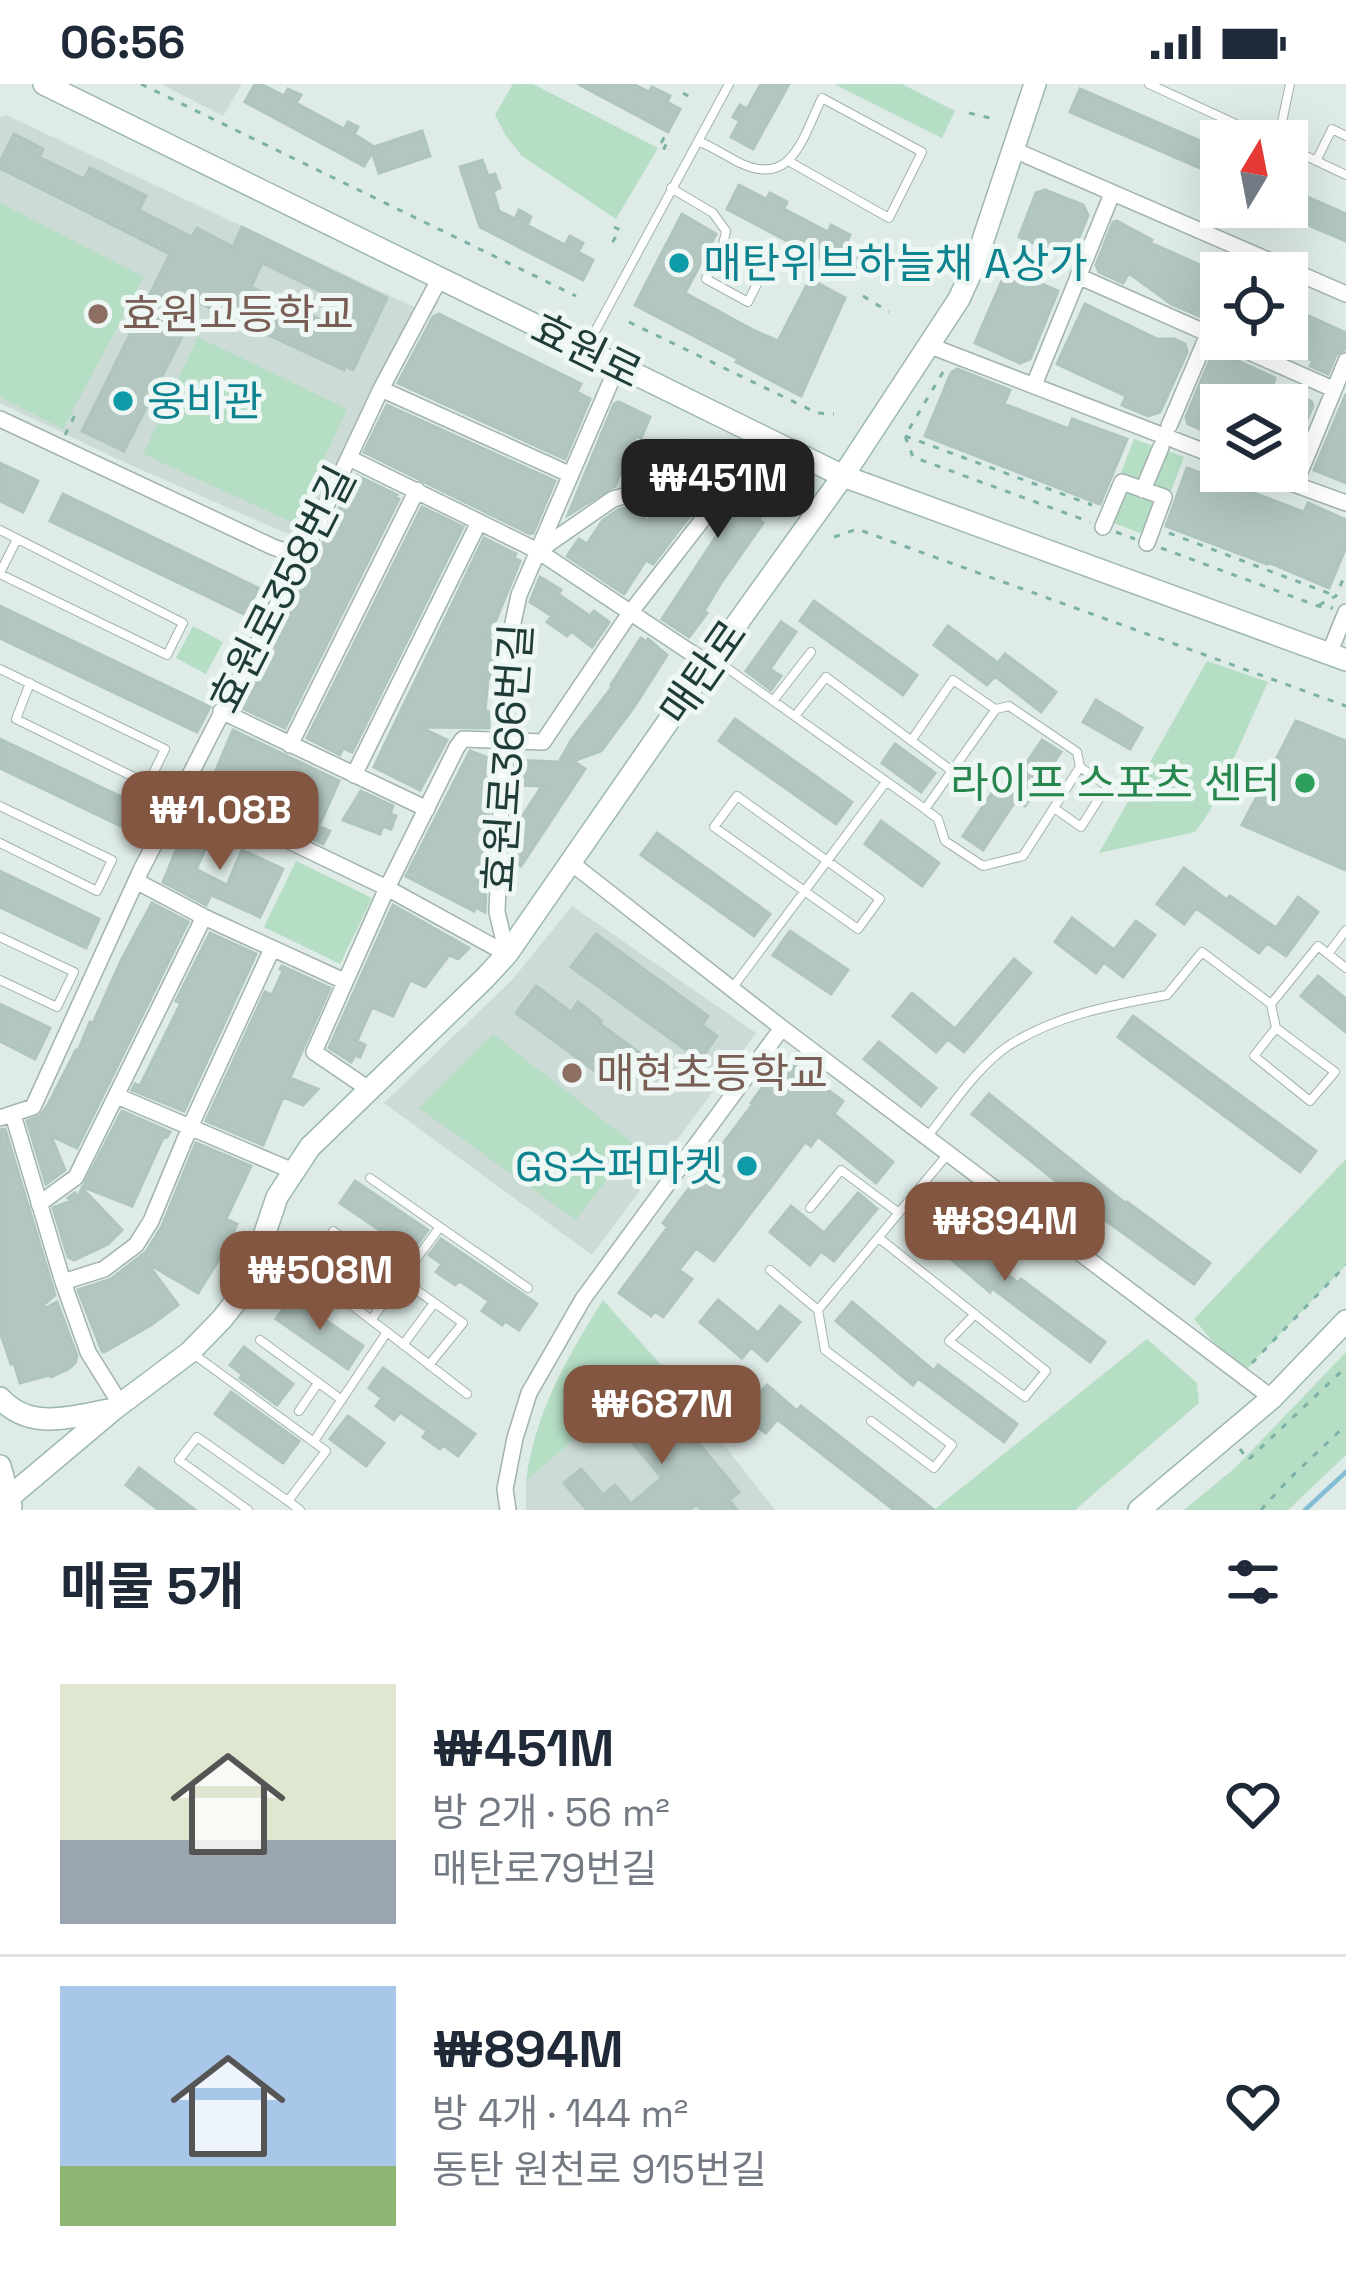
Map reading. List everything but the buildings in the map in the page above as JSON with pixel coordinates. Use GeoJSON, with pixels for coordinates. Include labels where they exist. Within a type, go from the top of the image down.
{"type":"FeatureCollection","features":[{"type":"Feature","properties":{"kind":"street","name":"효원로"},"geometry":{"type":"LineString","coordinates":[[44,84],[843,476],[1338,657]]}},
{"type":"Feature","properties":{"kind":"street","name":"매탄로"},"geometry":{"type":"LineString","coordinates":[[7,1504],[118,1407],[190,1352],[222,1319],[241,1294],[277,1197],[310,1147],[507,954],[843,476],[959,299],[1035,84]]}},
{"type":"Feature","properties":{"kind":"street"},"geometry":{"type":"LineString","coordinates":[[1015,150],[1346,294]]}},
{"type":"Feature","properties":{"kind":"street"},"geometry":{"type":"LineString","coordinates":[[1034,385],[1112,194]]}},
{"type":"Feature","properties":{"kind":"street"},"geometry":{"type":"LineString","coordinates":[[1078,276],[1200,330]]}},
{"type":"Feature","properties":{"kind":"street","name":"효원로358번길"},"geometry":{"type":"LineString","coordinates":[[6,1116],[33,1107],[136,881],[440,278]]}},
{"type":"Feature","properties":{"kind":"street"},"geometry":{"type":"LineString","coordinates":[[928,345],[1200,450]]}},
{"type":"Feature","properties":{"kind":"street"},"geometry":{"type":"LineString","coordinates":[[1169,426],[1200,353]]}},
{"type":"Feature","properties":{"kind":"street"},"geometry":{"type":"LineString","coordinates":[[1267,360],[1333,389]]}},
{"type":"Feature","properties":{"kind":"street"},"geometry":{"type":"LineString","coordinates":[[1308,452],[1346,362]]}},
{"type":"Feature","properties":{"kind":"street","name":"효원로366번길"},"geometry":{"type":"LineString","coordinates":[[507,954],[497,912],[507,651],[519,595],[618,365]]}},
{"type":"Feature","properties":{"kind":"street"},"geometry":{"type":"LineString","coordinates":[[381,388],[569,474]]}},
{"type":"Feature","properties":{"kind":"street"},"geometry":{"type":"LineString","coordinates":[[0,419],[302,557]]}},
{"type":"Feature","properties":{"kind":"street"},"geometry":{"type":"LineString","coordinates":[[1143,490],[1161,447]]}},
{"type":"Feature","properties":{"kind":"street"},"geometry":{"type":"LineString","coordinates":[[349,458],[538,551],[710,661]]}},
{"type":"Feature","properties":{"kind":"street"},"geometry":{"type":"LineString","coordinates":[[1103,527],[1122,482],[1164,497],[1147,543]]}},
{"type":"Feature","properties":{"kind":"street"},"geometry":{"type":"LineString","coordinates":[[370,1090],[314,1052],[387,888],[463,739],[543,742],[630,613],[703,519],[709,503],[669,484],[613,499],[538,551]]}},
{"type":"Feature","properties":{"kind":"street"},"geometry":{"type":"LineString","coordinates":[[1308,489],[1346,503]]}},
{"type":"Feature","properties":{"kind":"street"},"geometry":{"type":"LineString","coordinates":[[290,745],[417,490]]}},
{"type":"Feature","properties":{"kind":"street"},"geometry":{"type":"LineString","coordinates":[[354,775],[479,522]]}},
{"type":"Feature","properties":{"kind":"street"},"geometry":{"type":"LineString","coordinates":[[1338,657],[1346,612]]}},
{"type":"Feature","properties":{"kind":"street"},"geometry":{"type":"LineString","coordinates":[[220,711],[427,809]]}},
{"type":"Feature","properties":{"kind":"street"},"geometry":{"type":"LineString","coordinates":[[183,790],[387,888],[507,954]]}},
{"type":"Feature","properties":{"kind":"street"},"geometry":{"type":"LineString","coordinates":[[570,862],[1272,1398]]}},
{"type":"Feature","properties":{"kind":"street"},"geometry":{"type":"LineString","coordinates":[[136,881],[344,981]]}},
{"type":"Feature","properties":{"kind":"street"},"geometry":{"type":"LineString","coordinates":[[39,1204],[76,1177],[204,917]]}},
{"type":"Feature","properties":{"kind":"street"},"geometry":{"type":"LineString","coordinates":[[63,1282],[104,1269],[136,1245],[151,1221],[272,949]]}},
{"type":"Feature","properties":{"kind":"street"},"geometry":{"type":"LineString","coordinates":[[508,1510],[505,1490],[529,1393],[583,1299],[782,1028]]}},
{"type":"Feature","properties":{"kind":"street"},"geometry":{"type":"LineString","coordinates":[[117,1096],[292,1171]]}},
{"type":"Feature","properties":{"kind":"street"},"geometry":{"type":"LineString","coordinates":[[0,1398],[26,1418],[51,1420],[118,1407],[88,1352],[6,1116]]}},
{"type":"Feature","properties":{"kind":"street"},"geometry":{"type":"LineString","coordinates":[[1139,1510],[1272,1398],[1345,1324]]}},
{"type":"Feature","properties":{"kind":"street"},"geometry":{"type":"LineString","coordinates":[[0,1466],[7,1504]]}},
{"type":"Feature","properties":{"kind":"lane"},"geometry":{"type":"LineString","coordinates":[[586,350],[729,84]]}},
{"type":"Feature","properties":{"kind":"lane"},"geometry":{"type":"LineString","coordinates":[[1149,84],[1229,120]]}},
{"type":"Feature","properties":{"kind":"lane"},"geometry":{"type":"LineString","coordinates":[[1172,95],[1177,84]]}},
{"type":"Feature","properties":{"kind":"lane"},"geometry":{"type":"LineString","coordinates":[[1281,120],[1290,84]]}},
{"type":"Feature","properties":{"kind":"lane"},"geometry":{"type":"LineString","coordinates":[[698,141],[746,166],[778,169],[790,162],[822,98],[922,152],[889,218],[790,162]]}},
{"type":"Feature","properties":{"kind":"lane"},"geometry":{"type":"LineString","coordinates":[[1316,160],[1332,129],[1346,136]]}},
{"type":"Feature","properties":{"kind":"lane"},"geometry":{"type":"LineString","coordinates":[[1308,156],[1346,175]]}},
{"type":"Feature","properties":{"kind":"lane"},"geometry":{"type":"LineString","coordinates":[[671,188],[713,213],[726,231],[706,279],[748,302],[764,270],[723,245]]}},
{"type":"Feature","properties":{"kind":"lane"},"geometry":{"type":"LineString","coordinates":[[0,530],[17,538],[183,623],[167,655],[0,574],[17,538]]}},
{"type":"Feature","properties":{"kind":"lane"},"geometry":{"type":"LineString","coordinates":[[773,701],[811,652]]}},
{"type":"Feature","properties":{"kind":"lane"},"geometry":{"type":"LineString","coordinates":[[710,661],[925,809],[938,819],[945,841],[982,866],[1023,856],[1080,766]]}},
{"type":"Feature","properties":{"kind":"lane"},"geometry":{"type":"LineString","coordinates":[[0,668],[165,749],[148,784],[16,719],[30,683]]}},
{"type":"Feature","properties":{"kind":"lane"},"geometry":{"type":"LineString","coordinates":[[795,716],[826,677],[952,771]]}},
{"type":"Feature","properties":{"kind":"lane"},"geometry":{"type":"LineString","coordinates":[[911,741],[953,680],[995,709]]}},
{"type":"Feature","properties":{"kind":"lane"},"geometry":{"type":"LineString","coordinates":[[925,809],[995,709],[1009,706],[1077,752],[1080,766],[1107,785],[1081,827],[1054,808]]}},
{"type":"Feature","properties":{"kind":"lane"},"geometry":{"type":"LineString","coordinates":[[731,988],[886,782]]}},
{"type":"Feature","properties":{"kind":"lane"},"geometry":{"type":"LineString","coordinates":[[737,796],[828,860],[880,899],[858,929],[714,827],[737,796]]}},
{"type":"Feature","properties":{"kind":"lane"},"geometry":{"type":"LineString","coordinates":[[0,806],[112,860],[98,891],[0,843]]}},
{"type":"Feature","properties":{"kind":"lane"},"geometry":{"type":"LineString","coordinates":[[1328,954],[1346,930]]}},
{"type":"Feature","properties":{"kind":"lane"},"geometry":{"type":"LineString","coordinates":[[0,937],[74,972],[57,1007],[0,980]]}},
{"type":"Feature","properties":{"kind":"lane"},"geometry":{"type":"LineString","coordinates":[[1271,1004],[1318,946],[1346,968]]}},
{"type":"Feature","properties":{"kind":"lane"},"geometry":{"type":"LineString","coordinates":[[927,1137],[1006,1047],[1103,1006],[1167,995],[1202,952],[1271,1004],[1276,1028],[1335,1072],[1310,1101],[1254,1056],[1276,1028]]}},
{"type":"Feature","properties":{"kind":"lane"},"geometry":{"type":"LineString","coordinates":[[818,1310],[948,1154]]}},
{"type":"Feature","properties":{"kind":"lane"},"geometry":{"type":"LineString","coordinates":[[810,1208],[841,1170],[899,1214]]}},
{"type":"Feature","properties":{"kind":"lane"},"geometry":{"type":"LineString","coordinates":[[370,1178],[528,1288]]}},
{"type":"Feature","properties":{"kind":"lane"},"geometry":{"type":"LineString","coordinates":[[371,1320],[440,1227]]}},
{"type":"Feature","properties":{"kind":"lane"},"geometry":{"type":"LineString","coordinates":[[333,1231],[463,1322],[429,1364]]}},
{"type":"Feature","properties":{"kind":"lane"},"geometry":{"type":"LineString","coordinates":[[878,1238],[975,1314],[1046,1371],[1025,1397],[949,1341],[975,1314]]}},
{"type":"Feature","properties":{"kind":"lane"},"geometry":{"type":"LineString","coordinates":[[371,1258],[341,1297],[467,1394]]}},
{"type":"Feature","properties":{"kind":"lane"},"geometry":{"type":"LineString","coordinates":[[770,1270],[818,1310],[824,1350],[952,1445],[934,1468],[871,1421]]}},
{"type":"Feature","properties":{"kind":"lane"},"geometry":{"type":"LineString","coordinates":[[403,1345],[434,1303]]}},
{"type":"Feature","properties":{"kind":"lane"},"geometry":{"type":"LineString","coordinates":[[314,1441],[387,1332]]}},
{"type":"Feature","properties":{"kind":"lane"},"geometry":{"type":"LineString","coordinates":[[260,1340],[342,1400]]}},
{"type":"Feature","properties":{"kind":"lane"},"geometry":{"type":"LineString","coordinates":[[190,1352],[326,1451],[292,1506],[197,1437],[179,1460],[248,1510]]}},
{"type":"Feature","properties":{"kind":"lane"},"geometry":{"type":"LineString","coordinates":[[299,1411],[318,1383]]}},
{"type":"Feature","properties":{"kind":"path"},"geometry":{"type":"LineString","coordinates":[[141,84],[576,296]]}},
{"type":"Feature","properties":{"kind":"path"},"geometry":{"type":"LineString","coordinates":[[683,93],[695,100]]}},
{"type":"Feature","properties":{"kind":"path"},"geometry":{"type":"LineString","coordinates":[[969,113],[994,119]]}},
{"type":"Feature","properties":{"kind":"path"},"geometry":{"type":"LineString","coordinates":[[662,143],[668,140],[665,155]]}},
{"type":"Feature","properties":{"kind":"path"},"geometry":{"type":"LineString","coordinates":[[614,227],[620,230],[612,243],[616,245]]}},
{"type":"Feature","properties":{"kind":"path"},"geometry":{"type":"LineString","coordinates":[[863,296],[889,312]]}},
{"type":"Feature","properties":{"kind":"path"},"geometry":{"type":"LineString","coordinates":[[629,322],[817,413],[833,414]]}},
{"type":"Feature","properties":{"kind":"path"},"geometry":{"type":"LineString","coordinates":[[59,447],[76,412]]}},
{"type":"Feature","properties":{"kind":"path"},"geometry":{"type":"LineString","coordinates":[[834,537],[857,529],[1346,706]]}},
{"type":"Feature","properties":{"kind":"path"},"geometry":{"type":"LineString","coordinates":[[1318,606],[1336,596],[1346,572]]}},
{"type":"Feature","properties":{"kind":"path"},"geometry":{"type":"LineString","coordinates":[[1241,1375],[1346,1265]]}},
{"type":"Feature","properties":{"kind":"path"},"geometry":{"type":"LineString","coordinates":[[1229,1435],[1249,1460],[1346,1367]]}},
{"type":"Feature","properties":{"kind":"path"},"geometry":{"type":"LineString","coordinates":[[1261,1510],[1346,1425]]}},
{"type":"Feature","properties":{"kind":"shaded area"},"geometry":{"type":"Polygon","coordinates":[[[161,84],[242,84],[223,116],[161,84]]]}},
{"type":"Feature","properties":{"kind":"shaded area"},"geometry":{"type":"Polygon","coordinates":[[[6,115],[414,307],[303,535],[293,536],[0,403],[0,118],[6,115]]]}},
{"type":"Feature","properties":{"kind":"shaded area","name":"매현초등학교"},"geometry":{"type":"Polygon","coordinates":[[[572,906],[756,1033],[592,1255],[384,1103],[513,979],[572,906]]]}},
{"type":"Feature","properties":{"kind":"shaded area"},"geometry":{"type":"Polygon","coordinates":[[[661,1365],[775,1510],[526,1510],[526,1481],[661,1365]]]}},
{"type":"Feature","properties":{"kind":"green space"},"geometry":{"type":"Polygon","coordinates":[[[513,84],[533,84],[658,148],[616,219],[522,156],[506,136],[495,115],[513,84]]]}},
{"type":"Feature","properties":{"kind":"green space"},"geometry":{"type":"Polygon","coordinates":[[[834,84],[902,84],[955,111],[942,138],[834,84]]]}},
{"type":"Feature","properties":{"kind":"green space"},"geometry":{"type":"Polygon","coordinates":[[[0,203],[144,277],[63,429],[0,397],[0,203]]]}},
{"type":"Feature","properties":{"kind":"green space"},"geometry":{"type":"Polygon","coordinates":[[[198,337],[347,409],[294,523],[143,454],[198,337]]]}},
{"type":"Feature","properties":{"kind":"green space"},"geometry":{"type":"Polygon","coordinates":[[[1134,439],[1184,457],[1153,538],[1103,519],[1134,439]]]}},
{"type":"Feature","properties":{"kind":"green space"},"geometry":{"type":"Polygon","coordinates":[[[193,626],[223,642],[206,674],[176,658],[193,626]]]}},
{"type":"Feature","properties":{"kind":"green space"},"geometry":{"type":"Polygon","coordinates":[[[1207,661],[1268,682],[1210,811],[1195,832],[1099,853],[1207,661]]]}},
{"type":"Feature","properties":{"kind":"green space"},"geometry":{"type":"Polygon","coordinates":[[[296,861],[372,898],[340,964],[264,927],[296,861]]]}},
{"type":"Feature","properties":{"kind":"green space"},"geometry":{"type":"Polygon","coordinates":[[[493,1034],[634,1144],[576,1220],[419,1108],[493,1034]]]}},
{"type":"Feature","properties":{"kind":"green space"},"geometry":{"type":"Polygon","coordinates":[[[1346,1159],[1346,1265],[1241,1375],[1194,1319],[1346,1159]]]}},
{"type":"Feature","properties":{"kind":"green space"},"geometry":{"type":"Polygon","coordinates":[[[603,1300],[661,1365],[526,1481],[545,1409],[603,1300]]]}},
{"type":"Feature","properties":{"kind":"green space"},"geometry":{"type":"Polygon","coordinates":[[[1147,1339],[1197,1383],[1199,1403],[1075,1510],[934,1510],[1147,1339]]]}},
{"type":"Feature","properties":{"kind":"green space"},"geometry":{"type":"Polygon","coordinates":[[[1346,1352],[1346,1455],[1288,1510],[1184,1510],[1235,1468],[1346,1352]]]}},
{"type":"Feature","properties":{"kind":"waterway"},"geometry":{"type":"LineString","coordinates":[[1305,1510],[1346,1472]]}},
{"type":"Feature","properties":{"kind":"place","name":"매탄위브하늘채 A상가"},"geometry":{"type":"Point","coordinates":[679,263]}},
{"type":"Feature","properties":{"kind":"place","name":"효원고등학교"},"geometry":{"type":"Point","coordinates":[98,314]}},
{"type":"Feature","properties":{"kind":"place","name":"웅비관"},"geometry":{"type":"Point","coordinates":[123,401]}},
{"type":"Feature","properties":{"kind":"place","name":"라이프 스포츠 센터"},"geometry":{"type":"Point","coordinates":[1305,783]}},
{"type":"Feature","properties":{"kind":"place","name":"매현초등학교"},"geometry":{"type":"Point","coordinates":[572,1073]}},
{"type":"Feature","properties":{"kind":"place","name":"GS수퍼마켓"},"geometry":{"type":"Point","coordinates":[747,1166]}}]}
